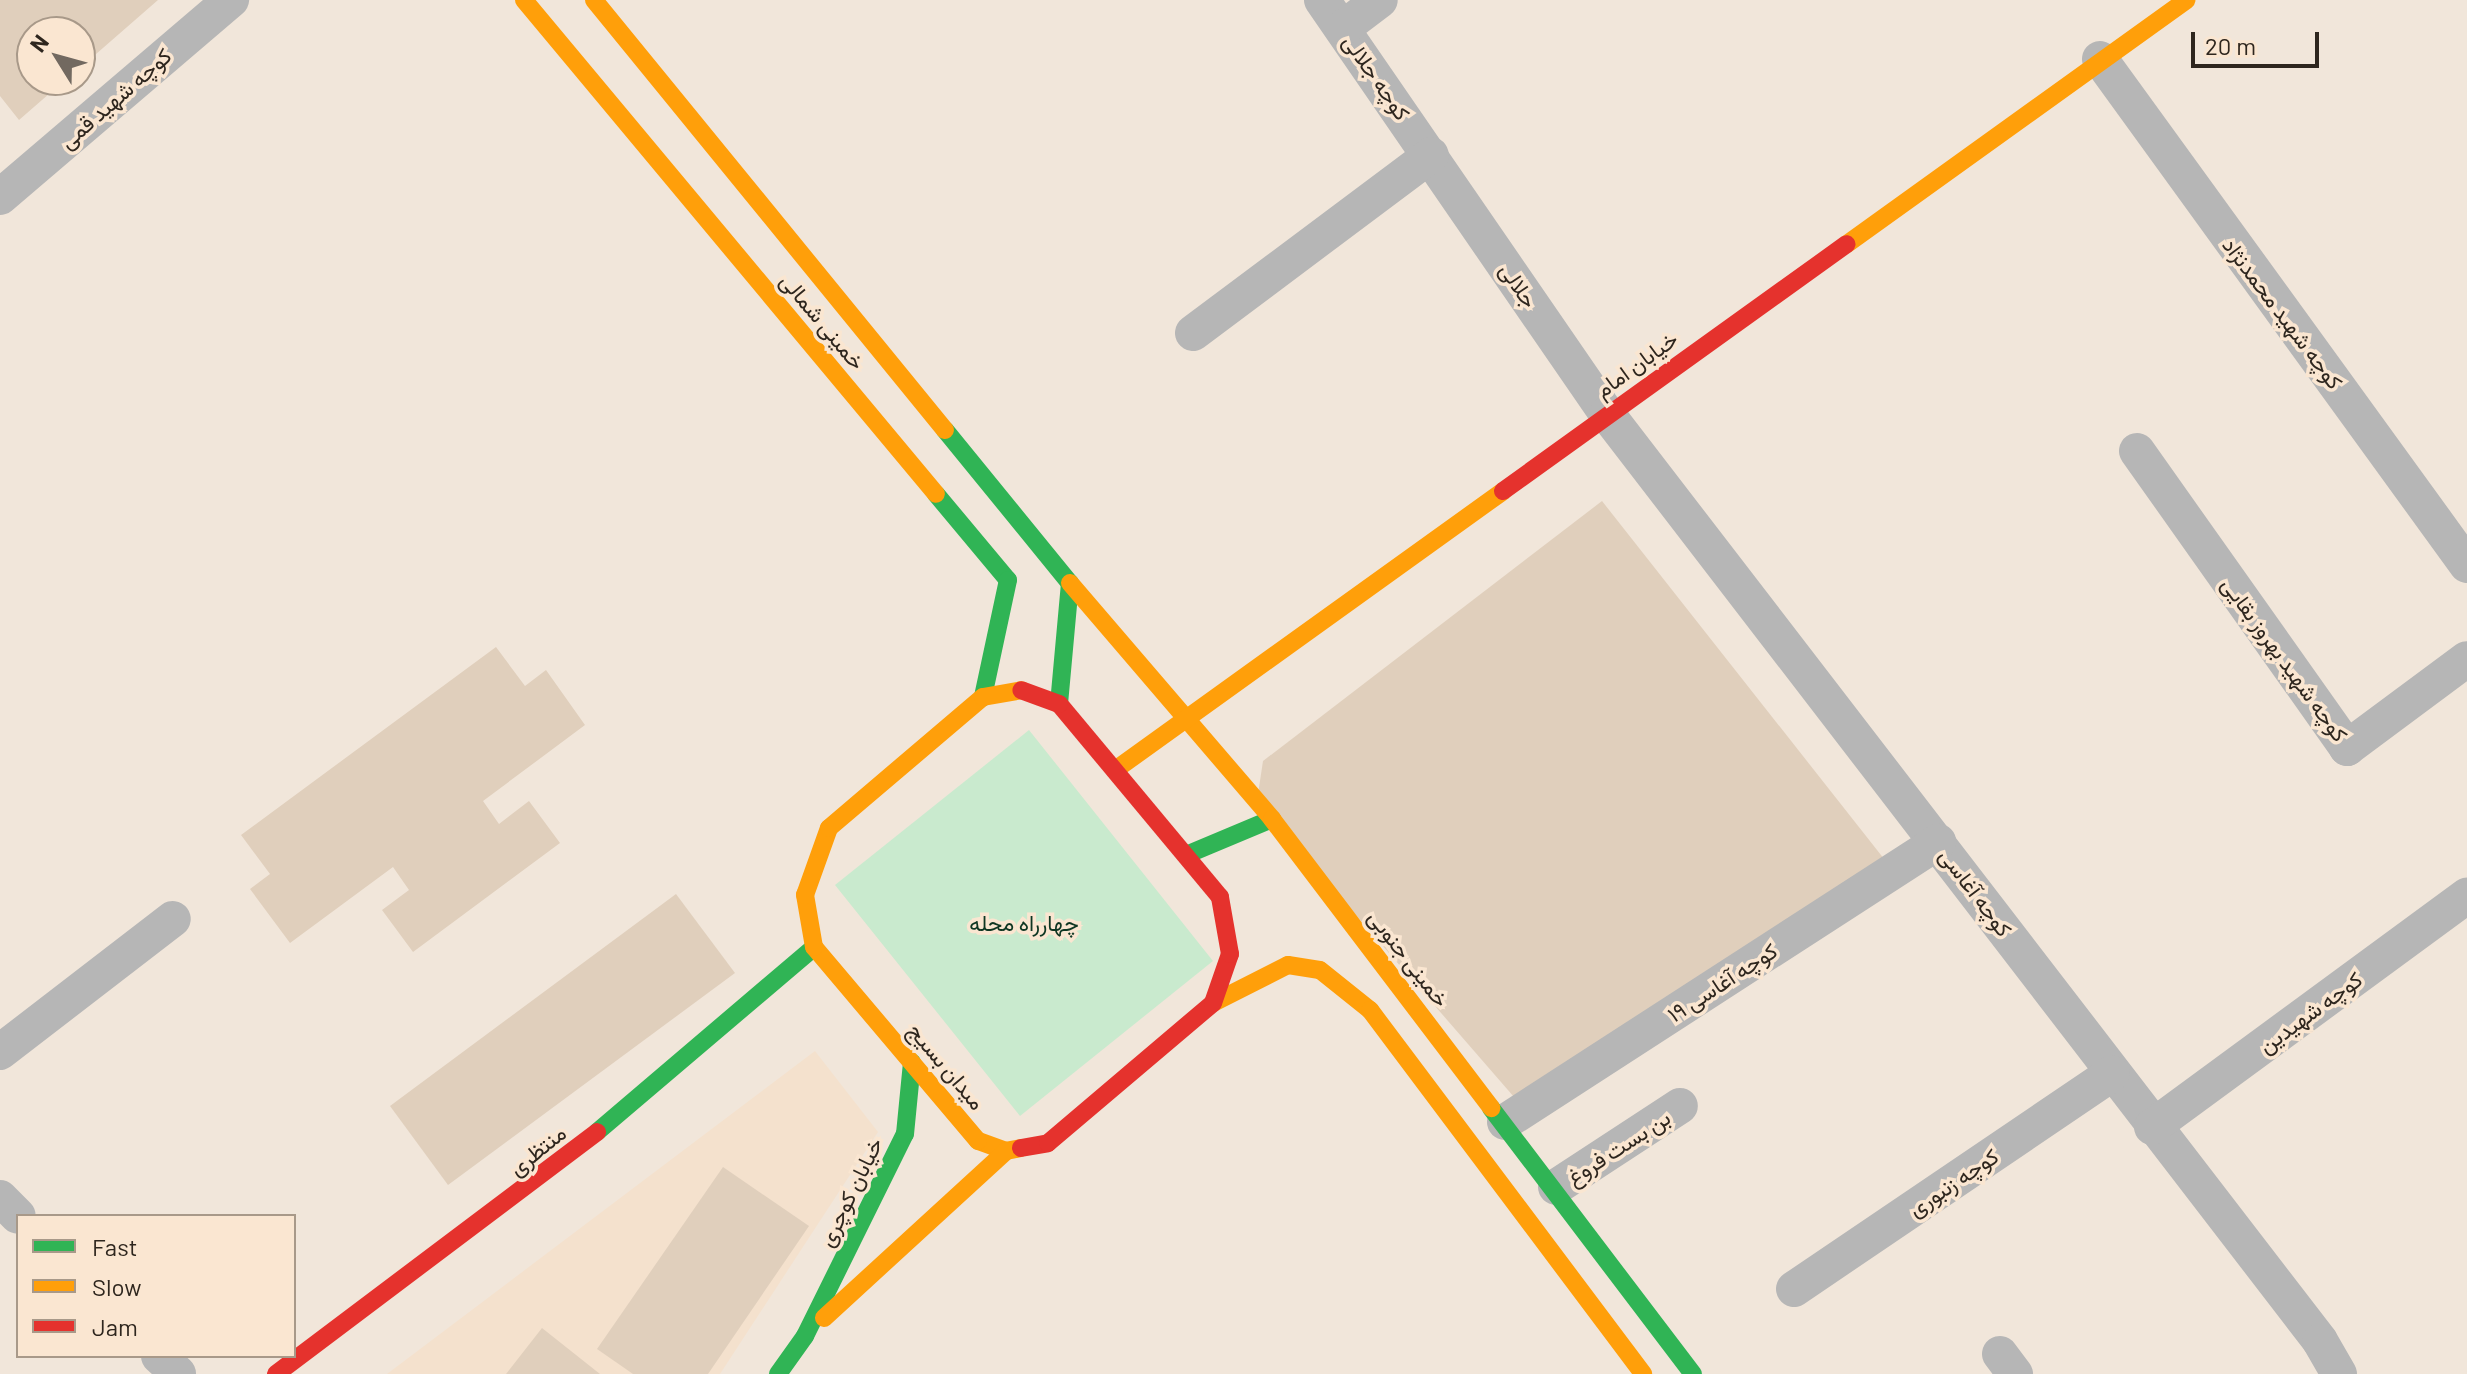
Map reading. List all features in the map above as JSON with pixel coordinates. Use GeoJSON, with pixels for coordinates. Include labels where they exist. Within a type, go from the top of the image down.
{"type":"FeatureCollection","features":[{"type":"Feature","properties":{"kind":"main road","name":"خمینی شمالی"},"geometry":{"type":"LineString","coordinates":[[524,0],[1008,580],[983,697]]}},
{"type":"Feature","properties":{"kind":"main road","name":"خمینی شمالی"},"geometry":{"type":"LineString","coordinates":[[594,0],[1070,583]]}},
{"type":"Feature","properties":{"kind":"main road","name":"خیابان امام"},"geometry":{"type":"LineString","coordinates":[[1115,770],[2186,0]]}},
{"type":"Feature","properties":{"kind":"main road"},"geometry":{"type":"LineString","coordinates":[[1059,704],[1070,583]]}},
{"type":"Feature","properties":{"kind":"main road","name":"خمینی جنوبی"},"geometry":{"type":"LineString","coordinates":[[1070,583],[1190,719],[1272,819],[1556,1187],[1693,1374]]}},
{"type":"Feature","properties":{"kind":"main road"},"geometry":{"type":"LineString","coordinates":[[814,947],[805,895],[829,828],[983,697],[1021,690],[1059,704],[1220,897],[1230,954],[1213,1003]]}},
{"type":"Feature","properties":{"kind":"main road"},"geometry":{"type":"LineString","coordinates":[[1186,855],[1272,819]]}},
{"type":"Feature","properties":{"kind":"main road","name":"میدان بسیج"},"geometry":{"type":"LineString","coordinates":[[814,947],[978,1141],[1006,1151]]}},
{"type":"Feature","properties":{"kind":"main road","name":"منتظری"},"geometry":{"type":"LineString","coordinates":[[276,1374],[545,1176],[814,947]]}},
{"type":"Feature","properties":{"kind":"main road"},"geometry":{"type":"LineString","coordinates":[[1006,1151],[1048,1143],[1213,1003],[1288,965],[1320,970],[1370,1010],[1643,1374]]}},
{"type":"Feature","properties":{"kind":"main road","name":"خیابان کوچری"},"geometry":{"type":"LineString","coordinates":[[788,1362],[905,1134],[912,1062]]}},
{"type":"Feature","properties":{"kind":"main road","name":"خیابان کوچری"},"geometry":{"type":"LineString","coordinates":[[788,1362],[1006,1151]]}},
{"type":"Feature","properties":{"kind":"street","name":"کوچه شهید قمی"},"geometry":{"type":"LineString","coordinates":[[0,197],[231,0]]}},
{"type":"Feature","properties":{"kind":"street"},"geometry":{"type":"LineString","coordinates":[[1333,14],[1380,0]]}},
{"type":"Feature","properties":{"kind":"street","name":"کوچه جلالی"},"geometry":{"type":"LineString","coordinates":[[1333,14],[1431,155]]}},
{"type":"Feature","properties":{"kind":"street","name":"کوچه شهید محمدنژاد"},"geometry":{"type":"LineString","coordinates":[[2100,59],[2467,565]]}},
{"type":"Feature","properties":{"kind":"street"},"geometry":{"type":"LineString","coordinates":[[1193,333],[1431,155]]}},
{"type":"Feature","properties":{"kind":"street","name":"جلالی"},"geometry":{"type":"LineString","coordinates":[[1431,155],[1607,414]]}},
{"type":"Feature","properties":{"kind":"street","name":"کوچه آغاسی"},"geometry":{"type":"LineString","coordinates":[[1607,414],[1938,842],[2152,1127],[2320,1341],[2339,1374]]}},
{"type":"Feature","properties":{"kind":"street","name":"کوچه شهید بهروز بقایی"},"geometry":{"type":"LineString","coordinates":[[2137,451],[2347,748],[2467,659]]}},
{"type":"Feature","properties":{"kind":"street","name":"کوچه آغاسی ۱۹"},"geometry":{"type":"LineString","coordinates":[[1505,1122],[1938,842]]}},
{"type":"Feature","properties":{"kind":"street","name":"کوچه شهیدین"},"geometry":{"type":"LineString","coordinates":[[2152,1127],[2467,896]]}},
{"type":"Feature","properties":{"kind":"street"},"geometry":{"type":"LineString","coordinates":[[0,1052],[173,919]]}},
{"type":"Feature","properties":{"kind":"street","name":"کوچه زنبوری"},"geometry":{"type":"LineString","coordinates":[[1794,1289],[2112,1074]]}},
{"type":"Feature","properties":{"kind":"street","name":"بن بست فروغ"},"geometry":{"type":"LineString","coordinates":[[1556,1187],[1680,1106]]}},
{"type":"Feature","properties":{"kind":"street"},"geometry":{"type":"LineString","coordinates":[[0,1198],[16,1214]]}},
{"type":"Feature","properties":{"kind":"street"},"geometry":{"type":"LineString","coordinates":[[161,1358],[178,1374]]}},
{"type":"Feature","properties":{"kind":"shaded area"},"geometry":{"type":"Polygon","coordinates":[[[815,1051],[878,1132],[720,1374],[387,1374],[815,1051]]]}},
{"type":"Feature","properties":{"kind":"green space","name":"چهارراه محله"},"geometry":{"type":"Polygon","coordinates":[[[1029,730],[1213,961],[1020,1116],[835,885],[1029,730]]]}},
{"type":"Feature","properties":{"kind":"building"},"geometry":{"type":"Polygon","coordinates":[[[0,0],[158,0],[96,54],[96,16],[16,16],[16,96],[47,96],[19,120],[0,96],[0,0]]]}},
{"type":"Feature","properties":{"kind":"building"},"geometry":{"type":"Polygon","coordinates":[[[1602,501],[1892,869],[1514,1097],[1257,801],[1263,761],[1602,501]]]}},
{"type":"Feature","properties":{"kind":"building"},"geometry":{"type":"Polygon","coordinates":[[[496,647],[525,686],[546,670],[585,725],[483,801],[499,824],[529,801],[560,843],[413,952],[382,910],[409,890],[393,867],[290,943],[250,889],[270,874],[241,835],[496,647]]]}},
{"type":"Feature","properties":{"kind":"building"},"geometry":{"type":"Polygon","coordinates":[[[676,894],[735,973],[448,1185],[390,1106],[676,894]]]}},
{"type":"Feature","properties":{"kind":"building"},"geometry":{"type":"Polygon","coordinates":[[[723,1167],[809,1226],[708,1374],[633,1374],[597,1349],[723,1167]]]}},
{"type":"Feature","properties":{"kind":"building"},"geometry":{"type":"Polygon","coordinates":[[[542,1328],[600,1374],[506,1374],[542,1328]]]}},
{"type":"Feature","properties":{"kind":"traffic: fast"},"geometry":{"type":"LineString","coordinates":[[945,430],[1070,583],[1059,704]]}},
{"type":"Feature","properties":{"kind":"traffic: fast"},"geometry":{"type":"LineString","coordinates":[[936,494],[1008,580],[983,697]]}},
{"type":"Feature","properties":{"kind":"traffic: fast"},"geometry":{"type":"LineString","coordinates":[[1186,855],[1272,819]]}},
{"type":"Feature","properties":{"kind":"traffic: fast"},"geometry":{"type":"LineString","coordinates":[[597,1132],[814,947]]}},
{"type":"Feature","properties":{"kind":"traffic: fast"},"geometry":{"type":"LineString","coordinates":[[778,1374],[805,1336],[905,1134],[912,1062]]}},
{"type":"Feature","properties":{"kind":"traffic: fast"},"geometry":{"type":"LineString","coordinates":[[1491,1108],[1693,1374]]}},
{"type":"Feature","properties":{"kind":"traffic: slow"},"geometry":{"type":"LineString","coordinates":[[524,0],[936,494]]}},
{"type":"Feature","properties":{"kind":"traffic: slow"},"geometry":{"type":"LineString","coordinates":[[594,0],[945,430]]}},
{"type":"Feature","properties":{"kind":"traffic: slow"},"geometry":{"type":"LineString","coordinates":[[1847,244],[2186,0]]}},
{"type":"Feature","properties":{"kind":"traffic: slow"},"geometry":{"type":"LineString","coordinates":[[1115,770],[1503,491]]}},
{"type":"Feature","properties":{"kind":"traffic: slow"},"geometry":{"type":"LineString","coordinates":[[1070,583],[1272,819],[1491,1108]]}},
{"type":"Feature","properties":{"kind":"traffic: slow"},"geometry":{"type":"LineString","coordinates":[[1021,690],[983,697],[829,828],[805,895],[814,947],[978,1141],[1006,1151],[1021,1148]]}},
{"type":"Feature","properties":{"kind":"traffic: slow"},"geometry":{"type":"LineString","coordinates":[[1213,1003],[1288,965],[1320,970],[1370,1010],[1643,1374]]}},
{"type":"Feature","properties":{"kind":"traffic: slow"},"geometry":{"type":"LineString","coordinates":[[824,1318],[1006,1151]]}},
{"type":"Feature","properties":{"kind":"traffic: jam"},"geometry":{"type":"LineString","coordinates":[[1503,491],[1847,244]]}},
{"type":"Feature","properties":{"kind":"traffic: jam"},"geometry":{"type":"LineString","coordinates":[[1021,690],[1059,704],[1220,897],[1230,954],[1213,1003],[1048,1143],[1021,1148]]}},
{"type":"Feature","properties":{"kind":"traffic: jam"},"geometry":{"type":"LineString","coordinates":[[276,1374],[597,1132]]}}]}
